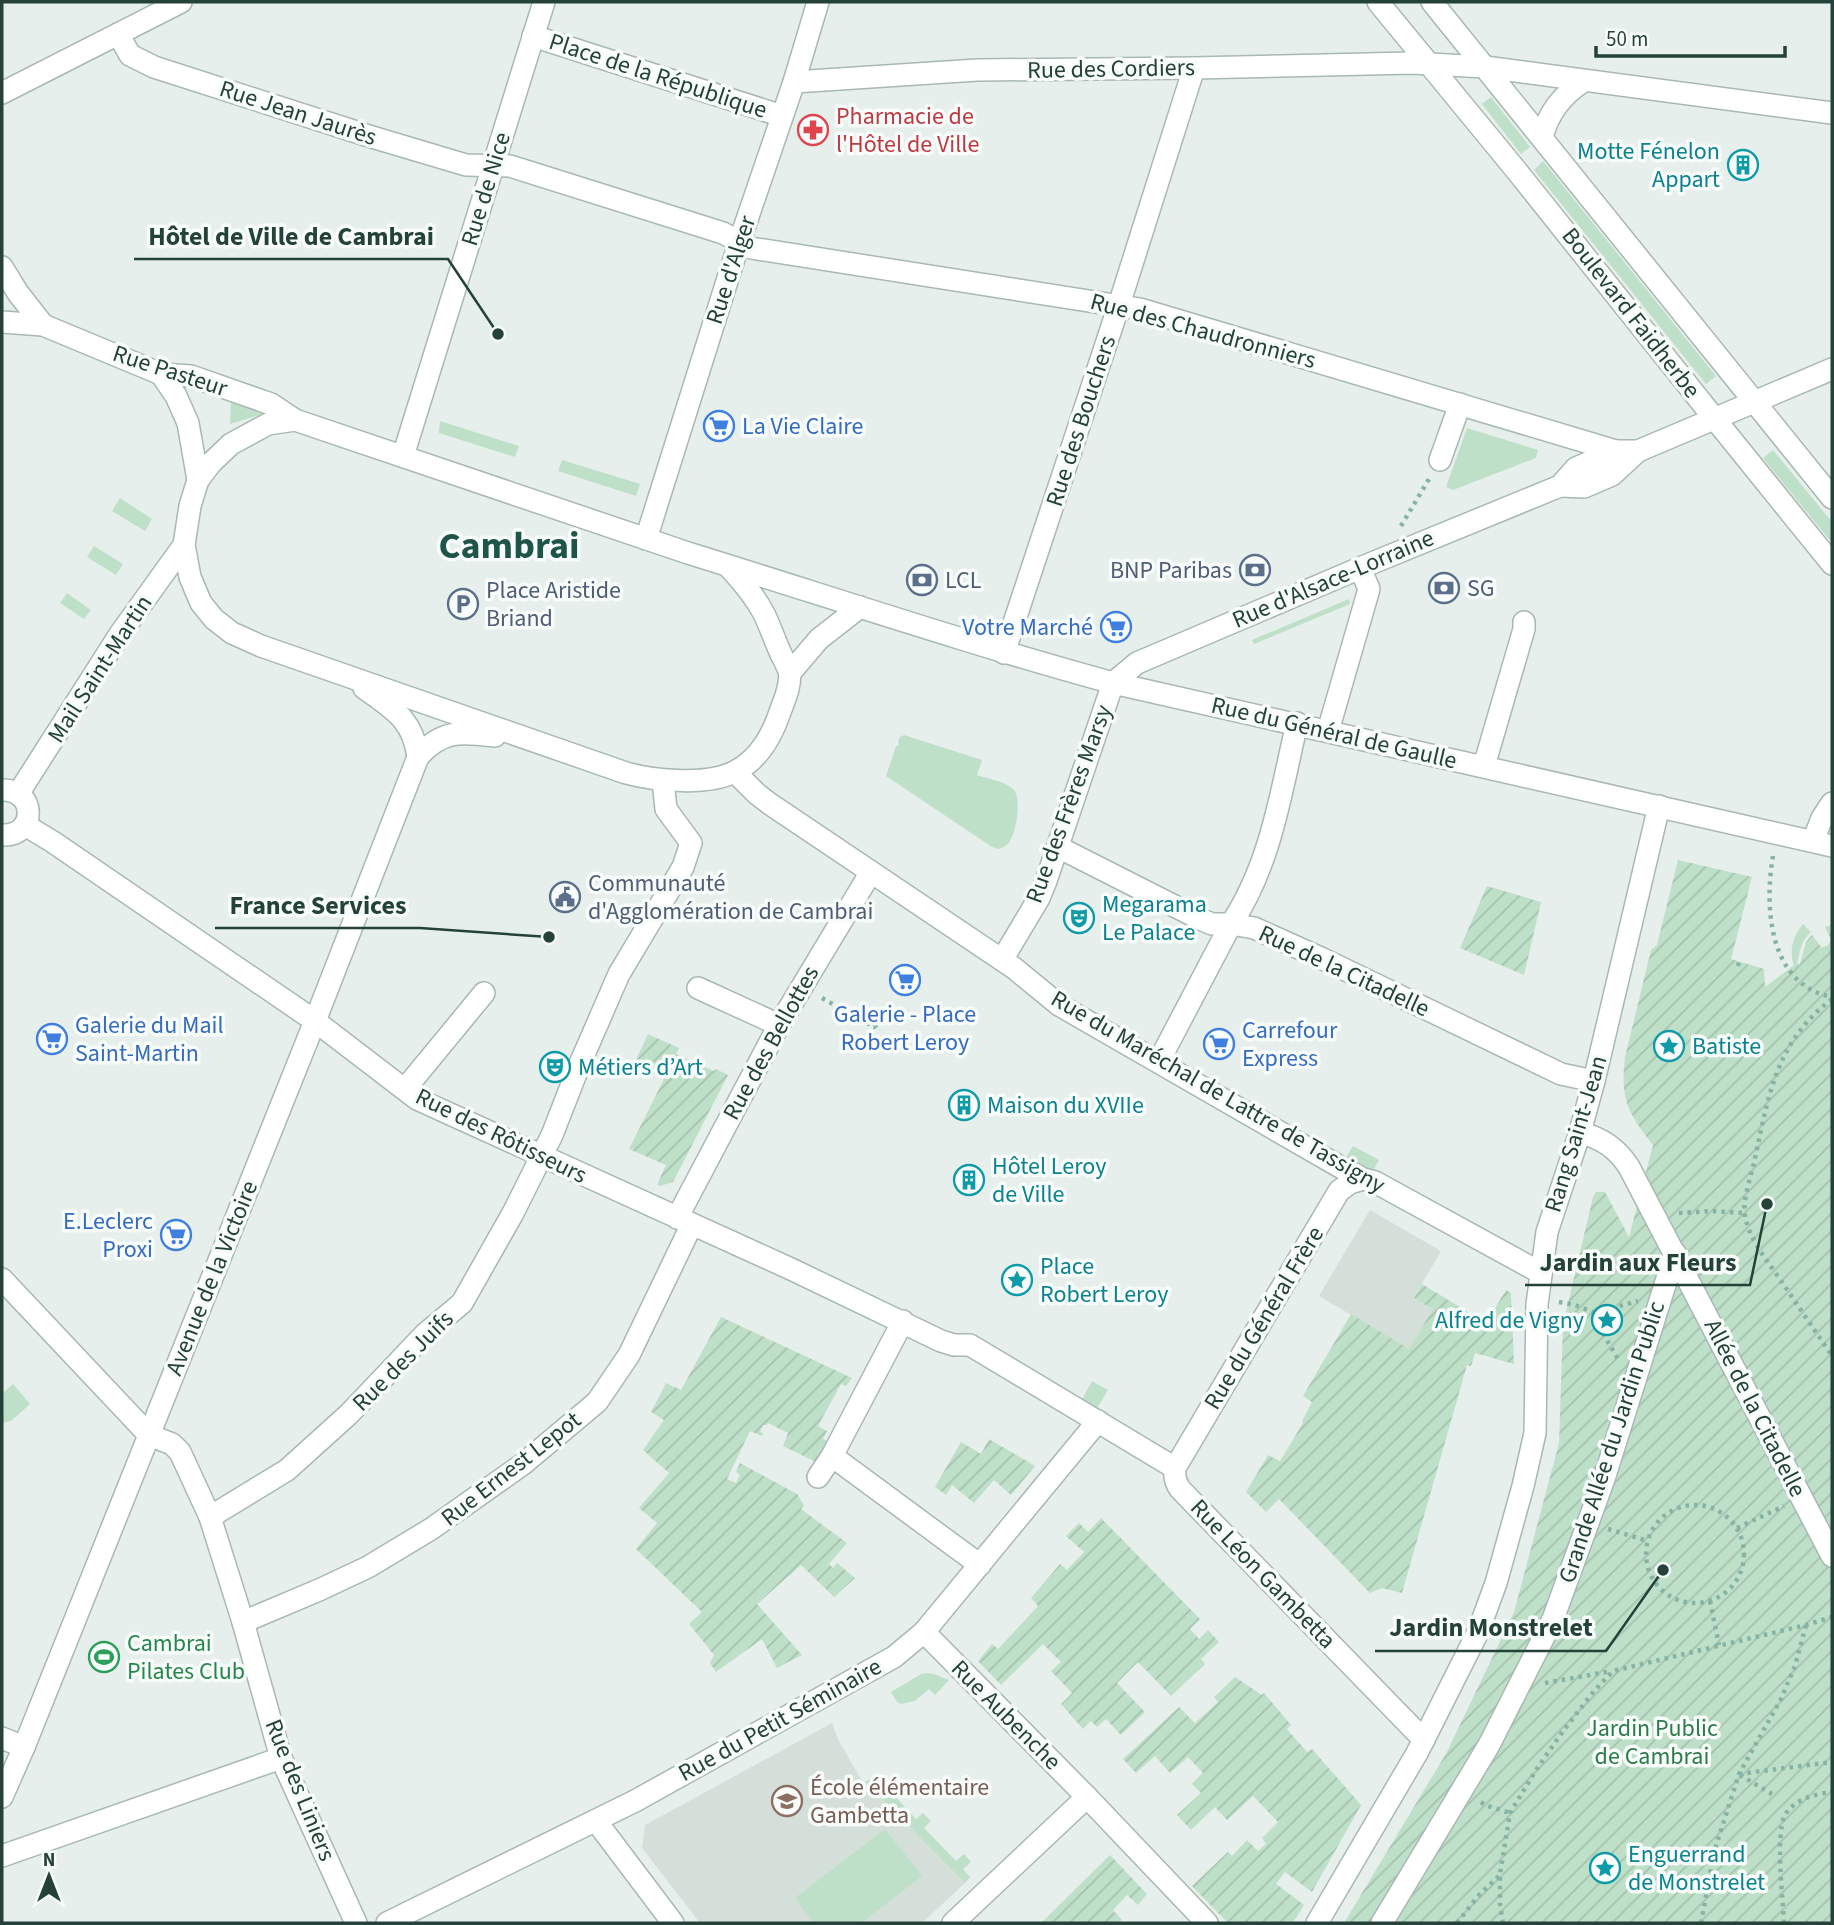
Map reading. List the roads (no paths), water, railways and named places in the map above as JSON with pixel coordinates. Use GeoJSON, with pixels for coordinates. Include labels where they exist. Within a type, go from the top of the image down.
{"type":"FeatureCollection","features":[{"type":"Feature","properties":{"kind":"street"},"geometry":{"type":"LineString","coordinates":[[2,93],[181,2]]}},
{"type":"Feature","properties":{"kind":"street","name":"Rue de Nice"},"geometry":{"type":"LineString","coordinates":[[403,456],[544,2]]}},
{"type":"Feature","properties":{"kind":"street","name":"Rue d'Alger"},"geometry":{"type":"LineString","coordinates":[[646,539],[818,2]]}},
{"type":"Feature","properties":{"kind":"street","name":"Boulevard Faidherbe"},"geometry":{"type":"LineString","coordinates":[[1378,2],[1832,564]]}},
{"type":"Feature","properties":{"kind":"street","name":"Boulevard Faidherbe"},"geometry":{"type":"LineString","coordinates":[[1432,2],[1832,498]]}},
{"type":"Feature","properties":{"kind":"street","name":"Rue Jean Jaurès"},"geometry":{"type":"LineString","coordinates":[[118,34],[130,55],[154,67],[466,165],[492,167]]}},
{"type":"Feature","properties":{"kind":"street","name":"Place de la République"},"geometry":{"type":"LineString","coordinates":[[533,36],[782,116]]}},
{"type":"Feature","properties":{"kind":"street"},"geometry":{"type":"LineString","coordinates":[[1429,63],[1485,67],[1832,113]]}},
{"type":"Feature","properties":{"kind":"street","name":"Rue des Cordiers"},"geometry":{"type":"LineString","coordinates":[[794,82],[977,70],[1429,63]]}},
{"type":"Feature","properties":{"kind":"street","name":"Rue des Bouchers"},"geometry":{"type":"LineString","coordinates":[[1004,653],[1194,68]]}},
{"type":"Feature","properties":{"kind":"street"},"geometry":{"type":"LineString","coordinates":[[1542,137],[1554,107],[1584,81]]}},
{"type":"Feature","properties":{"kind":"street"},"geometry":{"type":"LineString","coordinates":[[492,167],[510,166],[723,233],[739,243]]}},
{"type":"Feature","properties":{"kind":"street","name":"Rue des Chaudronniers"},"geometry":{"type":"LineString","coordinates":[[739,243],[762,250],[1140,309],[1627,451]]}},
{"type":"Feature","properties":{"kind":"street"},"geometry":{"type":"LineString","coordinates":[[2,267],[43,325]]}},
{"type":"Feature","properties":{"kind":"street"},"geometry":{"type":"LineString","coordinates":[[2,322],[43,325]]}},
{"type":"Feature","properties":{"kind":"street","name":"Rue Pasteur"},"geometry":{"type":"LineString","coordinates":[[43,325],[161,374],[191,376],[271,404],[295,420]]}},
{"type":"Feature","properties":{"kind":"street","name":"Rue d'Alsace-Lorraine"},"geometry":{"type":"LineString","coordinates":[[1113,683],[1137,663],[1406,548],[1560,486],[1576,468],[1714,418],[1832,369]]}},
{"type":"Feature","properties":{"kind":"street"},"geometry":{"type":"LineString","coordinates":[[161,374],[176,396],[188,424],[198,480]]}},
{"type":"Feature","properties":{"kind":"street"},"geometry":{"type":"LineString","coordinates":[[1440,460],[1460,404]]}},
{"type":"Feature","properties":{"kind":"street"},"geometry":{"type":"LineString","coordinates":[[728,566],[764,613],[790,673],[788,687],[777,721],[762,749],[750,761],[735,772],[698,780],[663,781],[626,773],[261,646],[232,633],[214,619],[201,603],[190,577],[184,545],[190,506],[198,480],[211,463],[231,444],[268,424],[295,420],[646,539],[860,607]]}},
{"type":"Feature","properties":{"kind":"street","name":"Mail Saint-Martin"},"geometry":{"type":"LineString","coordinates":[[10,792],[184,545]]}},
{"type":"Feature","properties":{"kind":"street"},"geometry":{"type":"LineString","coordinates":[[1328,731],[1368,589],[1360,568]]}},
{"type":"Feature","properties":{"kind":"street"},"geometry":{"type":"LineString","coordinates":[[790,673],[819,639],[860,607]]}},
{"type":"Feature","properties":{"kind":"street","name":"Rue du Général de Gaulle"},"geometry":{"type":"LineString","coordinates":[[860,607],[1004,653],[1113,683],[1822,844]]}},
{"type":"Feature","properties":{"kind":"street"},"geometry":{"type":"LineString","coordinates":[[1484,766],[1524,622]]}},
{"type":"Feature","properties":{"kind":"street"},"geometry":{"type":"LineString","coordinates":[[344,675],[406,721],[416,742],[418,757]]}},
{"type":"Feature","properties":{"kind":"street","name":"Rue des Frères Marsy"},"geometry":{"type":"LineString","coordinates":[[1002,960],[1040,898],[1113,683]]}},
{"type":"Feature","properties":{"kind":"street"},"geometry":{"type":"LineString","coordinates":[[1159,1061],[1231,924],[1244,905],[1272,835],[1297,723]]}},
{"type":"Feature","properties":{"kind":"street"},"geometry":{"type":"LineString","coordinates":[[418,757],[429,744],[450,734],[473,733],[532,740]]}},
{"type":"Feature","properties":{"kind":"street","name":"Avenue de la Victoire"},"geometry":{"type":"LineString","coordinates":[[2,1797],[315,1021],[418,757]]}},
{"type":"Feature","properties":{"kind":"street","name":"Rue du Maréchal de Lattre de Tassigny"},"geometry":{"type":"LineString","coordinates":[[735,772],[757,794],[1024,975],[1059,1005],[1363,1179],[1375,1182],[1541,1273]]}},
{"type":"Feature","properties":{"kind":"street","name":"Rue des Juifs"},"geometry":{"type":"LineString","coordinates":[[209,1517],[286,1470],[349,1414],[425,1334],[462,1303],[497,1243],[552,1135],[618,974],[683,867],[691,843],[666,809],[663,781]]}},
{"type":"Feature","properties":{"kind":"street"},"geometry":{"type":"LineString","coordinates":[[2,835],[20,831],[29,814],[23,798],[10,792]]}},
{"type":"Feature","properties":{"kind":"street"},"geometry":{"type":"LineString","coordinates":[[1822,844],[1822,818],[1832,803]]}},
{"type":"Feature","properties":{"kind":"street","name":"Rang Saint-Jean"},"geometry":{"type":"LineString","coordinates":[[1317,1923],[1424,1740],[1482,1622],[1496,1583],[1523,1486],[1536,1426],[1537,1304],[1547,1232],[1594,1081],[1660,806]]}},
{"type":"Feature","properties":{"kind":"street","name":"Rue des Rôtisseurs"},"geometry":{"type":"LineString","coordinates":[[25,825],[315,1021],[417,1099],[903,1321]]}},
{"type":"Feature","properties":{"kind":"street","name":"Rue de la Citadelle"},"geometry":{"type":"LineString","coordinates":[[1058,847],[1200,919],[1212,924],[1254,928],[1561,1074],[1594,1081]]}},
{"type":"Feature","properties":{"kind":"street","name":"Rue des Bellottes"},"geometry":{"type":"LineString","coordinates":[[685,1221],[779,1026],[871,872]]}},
{"type":"Feature","properties":{"kind":"street"},"geometry":{"type":"LineString","coordinates":[[698,988],[779,1026]]}},
{"type":"Feature","properties":{"kind":"street"},"geometry":{"type":"LineString","coordinates":[[405,1089],[484,993]]}},
{"type":"Feature","properties":{"kind":"street","name":"Allée de la Citadelle"},"geometry":{"type":"LineString","coordinates":[[1580,1132],[1603,1140],[1619,1152],[1629,1167],[1832,1556]]}},
{"type":"Feature","properties":{"kind":"street","name":"Rue du Général Frère"},"geometry":{"type":"LineString","coordinates":[[1175,1468],[1339,1191],[1350,1183],[1363,1179]]}},
{"type":"Feature","properties":{"kind":"street","name":"Rue Ernest Lepot"},"geometry":{"type":"LineString","coordinates":[[243,1622],[368,1567],[431,1530],[523,1464],[597,1402],[629,1355],[685,1221]]}},
{"type":"Feature","properties":{"kind":"street","name":"Grande Allée du Jardin Public"},"geometry":{"type":"LineString","coordinates":[[1382,1923],[1489,1745],[1552,1619],[1589,1523],[1675,1253]]}},
{"type":"Feature","properties":{"kind":"street","name":"Rue des Liniers"},"geometry":{"type":"LineString","coordinates":[[2,1279],[149,1435],[172,1444],[185,1459],[209,1517],[243,1622],[281,1758],[356,1923]]}},
{"type":"Feature","properties":{"kind":"street"},"geometry":{"type":"LineString","coordinates":[[818,1477],[832,1456],[903,1321],[954,1345],[970,1345],[1175,1468]]}},
{"type":"Feature","properties":{"kind":"street","name":"Rue du Petit Séminaire"},"geometry":{"type":"LineString","coordinates":[[387,1923],[596,1821],[894,1657],[924,1632],[1098,1421]]}},
{"type":"Feature","properties":{"kind":"street"},"geometry":{"type":"LineString","coordinates":[[832,1456],[980,1565]]}},
{"type":"Feature","properties":{"kind":"street","name":"Rue Léon Gambetta"},"geometry":{"type":"LineString","coordinates":[[1175,1468],[1176,1483],[1180,1489],[1424,1740]]}},
{"type":"Feature","properties":{"kind":"street","name":"Rue Aubenche"},"geometry":{"type":"LineString","coordinates":[[924,1632],[1207,1923]]}},
{"type":"Feature","properties":{"kind":"street"},"geometry":{"type":"LineString","coordinates":[[2,1738],[24,1747]]}},
{"type":"Feature","properties":{"kind":"street"},"geometry":{"type":"LineString","coordinates":[[2,1856],[281,1758]]}},
{"type":"Feature","properties":{"kind":"street"},"geometry":{"type":"LineString","coordinates":[[953,1923],[1087,1797]]}},
{"type":"Feature","properties":{"kind":"street"},"geometry":{"type":"LineString","coordinates":[[596,1821],[673,1923]]}},
{"type":"Feature","properties":{"kind":"place","name":"Pharmacie de l'Hôtel de Ville"},"geometry":{"type":"Point","coordinates":[813,130]}},
{"type":"Feature","properties":{"kind":"place","name":"Motte Fénelon Appart"},"geometry":{"type":"Point","coordinates":[1743,165]}},
{"type":"Feature","properties":{"kind":"place","name":"Hôtel de Ville de Cambrai"},"geometry":{"type":"Point","coordinates":[498,334]}},
{"type":"Feature","properties":{"kind":"place","name":"La Vie Claire"},"geometry":{"type":"Point","coordinates":[719,426]}},
{"type":"Feature","properties":{"kind":"place","name":"BNP Paribas"},"geometry":{"type":"Point","coordinates":[1255,570]}},
{"type":"Feature","properties":{"kind":"place","name":"LCL"},"geometry":{"type":"Point","coordinates":[922,580]}},
{"type":"Feature","properties":{"kind":"place","name":"SG"},"geometry":{"type":"Point","coordinates":[1444,588]}},
{"type":"Feature","properties":{"kind":"place","name":"Place Aristide Briand"},"geometry":{"type":"Point","coordinates":[463,604]}},
{"type":"Feature","properties":{"kind":"place","name":"Votre Marché"},"geometry":{"type":"Point","coordinates":[1116,627]}},
{"type":"Feature","properties":{"kind":"place","name":"Communauté d'Agglomération de Cambrai"},"geometry":{"type":"Point","coordinates":[565,897]}},
{"type":"Feature","properties":{"kind":"place","name":"Megarama Le Palace"},"geometry":{"type":"Point","coordinates":[1079,918]}},
{"type":"Feature","properties":{"kind":"place","name":"France Services"},"geometry":{"type":"Point","coordinates":[549,937]}},
{"type":"Feature","properties":{"kind":"place","name":"Galerie - Place Robert Leroy"},"geometry":{"type":"Point","coordinates":[905,980]}},
{"type":"Feature","properties":{"kind":"place","name":"Galerie du Mail Saint-Martin"},"geometry":{"type":"Point","coordinates":[52,1039]}},
{"type":"Feature","properties":{"kind":"place","name":"Carrefour Express"},"geometry":{"type":"Point","coordinates":[1219,1044]}},
{"type":"Feature","properties":{"kind":"place","name":"Batiste"},"geometry":{"type":"Point","coordinates":[1669,1046]}},
{"type":"Feature","properties":{"kind":"place","name":"Métiers d’Art"},"geometry":{"type":"Point","coordinates":[555,1067]}},
{"type":"Feature","properties":{"kind":"place","name":"Maison du XVIIe"},"geometry":{"type":"Point","coordinates":[964,1105]}},
{"type":"Feature","properties":{"kind":"place","name":"Hôtel Leroy de Ville"},"geometry":{"type":"Point","coordinates":[969,1180]}},
{"type":"Feature","properties":{"kind":"place","name":"Jardin aux Fleurs"},"geometry":{"type":"Point","coordinates":[1767,1204]}},
{"type":"Feature","properties":{"kind":"place","name":"E.Leclerc Proxi"},"geometry":{"type":"Point","coordinates":[176,1235]}},
{"type":"Feature","properties":{"kind":"place","name":"Place Robert Leroy"},"geometry":{"type":"Point","coordinates":[1017,1280]}},
{"type":"Feature","properties":{"kind":"place","name":"Alfred de Vigny"},"geometry":{"type":"Point","coordinates":[1607,1320]}},
{"type":"Feature","properties":{"kind":"place","name":"Jardin Monstrelet"},"geometry":{"type":"Point","coordinates":[1663,1570]}},
{"type":"Feature","properties":{"kind":"place","name":"Cambrai Pilates Club"},"geometry":{"type":"Point","coordinates":[104,1657]}},
{"type":"Feature","properties":{"kind":"place","name":"École élémentaire Gambetta"},"geometry":{"type":"Point","coordinates":[787,1801]}},
{"type":"Feature","properties":{"kind":"place","name":"Enguerrand de Monstrelet"},"geometry":{"type":"Point","coordinates":[1605,1868]}},
{"type":"Feature","properties":{"kind":"district","name":"Cambrai"},"geometry":{"type":"Point","coordinates":[509,546]}},
{"type":"Feature","properties":{"kind":"park label","name":"Jardin Public de Cambrai"},"geometry":{"type":"Point","coordinates":[1652,1742]}}]}
